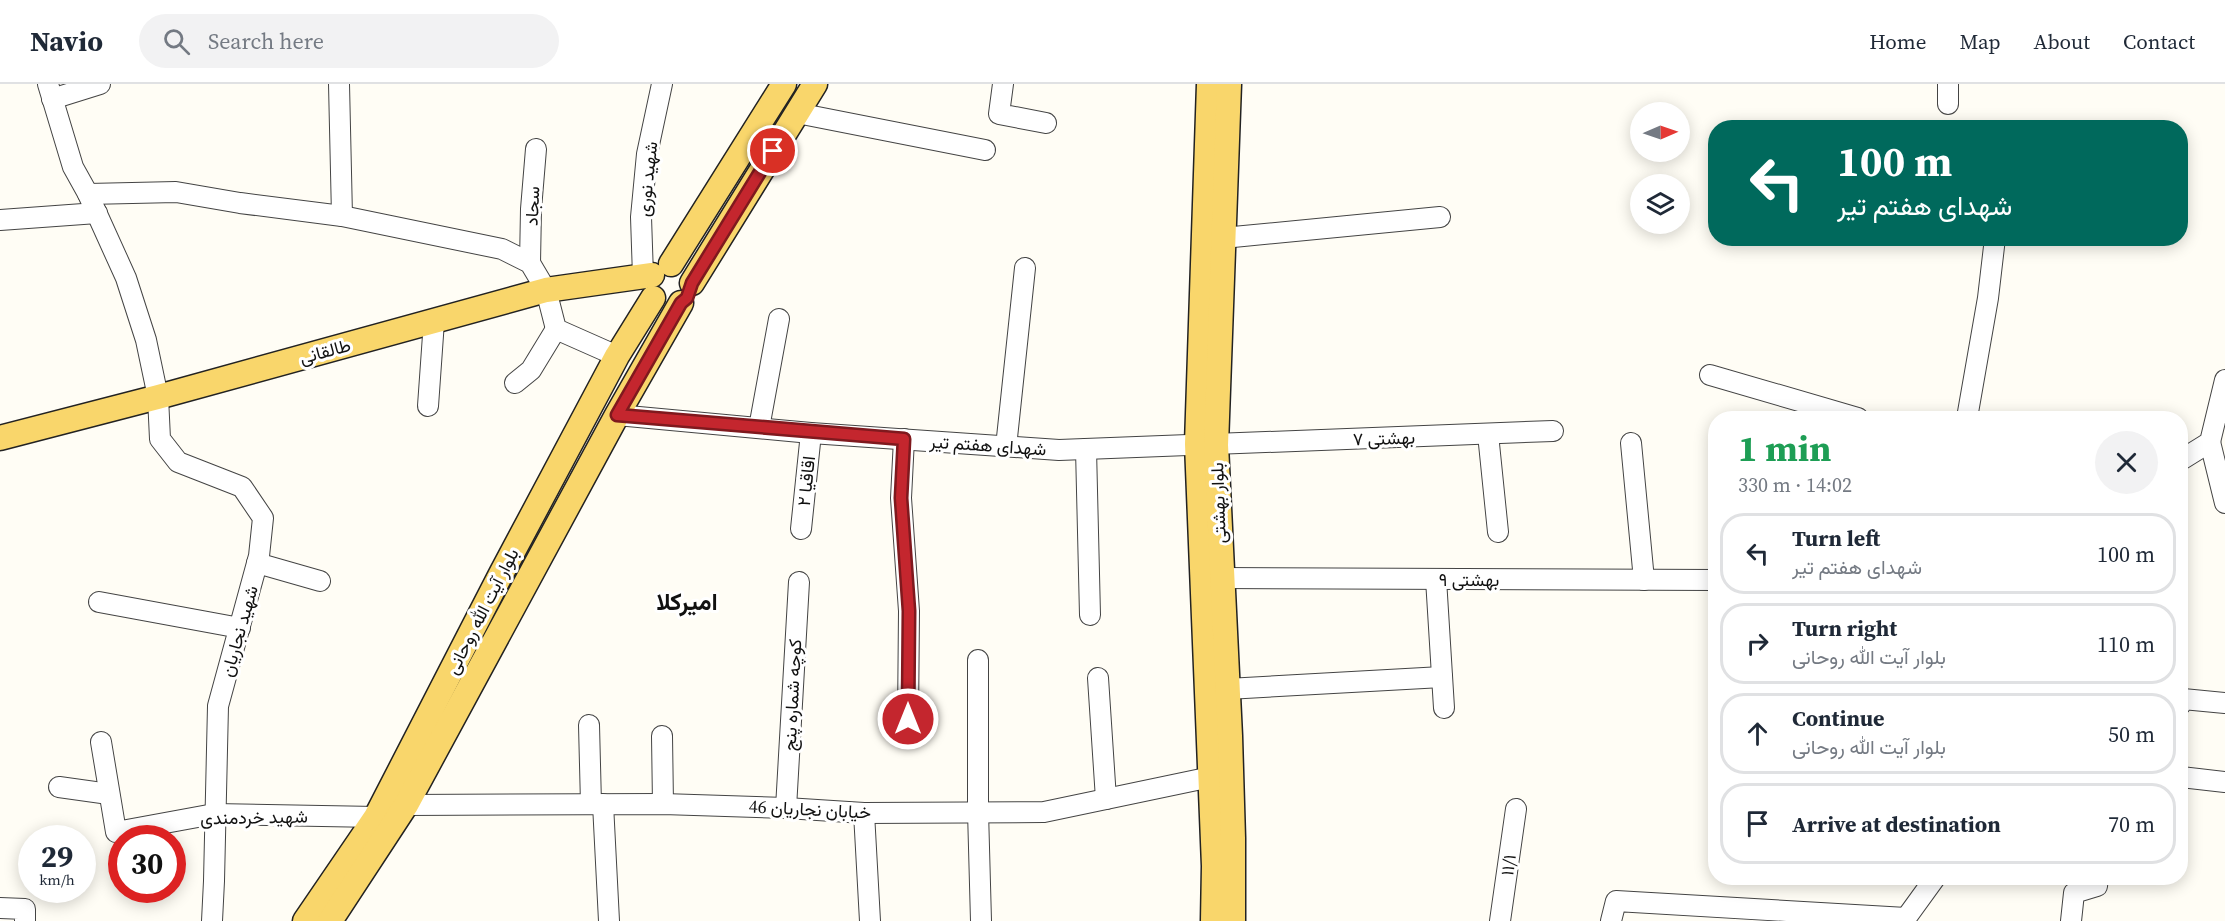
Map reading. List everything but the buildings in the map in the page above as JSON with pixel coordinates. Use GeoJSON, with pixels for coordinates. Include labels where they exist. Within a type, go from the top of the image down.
{"type":"FeatureCollection","features":[{"type":"Feature","properties":{"kind":"main road","name":"بلوار آیت الله روحانی"},"geometry":{"type":"LineString","coordinates":[[305,921],[376,817],[501,574],[618,356],[655,278],[784,84]]}},
{"type":"Feature","properties":{"kind":"main road","name":"بلوار آیت الله روحانی"},"geometry":{"type":"LineString","coordinates":[[330,921],[406,805],[617,415],[686,293],[815,84]]}},
{"type":"Feature","properties":{"kind":"main road","name":"بلوار بهشتی"},"geometry":{"type":"LineString","coordinates":[[1209,84],[1223,238],[1206,445],[1221,578],[1227,689],[1214,866],[1214,921]]}},
{"type":"Feature","properties":{"kind":"main road","name":"بلوار بهشتی"},"geometry":{"type":"LineString","coordinates":[[1229,84],[1217,161],[1206,445],[1220,776],[1233,838],[1233,921]]}},
{"type":"Feature","properties":{"kind":"main road"},"geometry":{"type":"LineString","coordinates":[[655,278],[685,269],[686,293]]}},
{"type":"Feature","properties":{"kind":"main road","name":"طالقانی"},"geometry":{"type":"LineString","coordinates":[[0,438],[546,290],[655,278],[666,306],[674,306],[686,293]]}},
{"type":"Feature","properties":{"kind":"street"},"geometry":{"type":"LineString","coordinates":[[50,91],[100,84]]}},
{"type":"Feature","properties":{"kind":"street"},"geometry":{"type":"LineString","coordinates":[[339,84],[342,216]]}},
{"type":"Feature","properties":{"kind":"street","name":"شهید نوری"},"geometry":{"type":"LineString","coordinates":[[655,278],[641,218],[647,154],[662,84]]}},
{"type":"Feature","properties":{"kind":"street"},"geometry":{"type":"LineString","coordinates":[[1003,84],[999,114],[1046,123]]}},
{"type":"Feature","properties":{"kind":"street","name":"شهید نجاریان"},"geometry":{"type":"LineString","coordinates":[[50,91],[73,167],[88,194],[126,278],[146,340],[158,397],[160,439],[178,462],[242,487],[263,518],[257,563],[218,706],[212,921]]}},
{"type":"Feature","properties":{"kind":"street"},"geometry":{"type":"LineString","coordinates":[[797,113],[985,150]]}},
{"type":"Feature","properties":{"kind":"street","name":"سجاد"},"geometry":{"type":"LineString","coordinates":[[530,263],[531,209],[536,149]]}},
{"type":"Feature","properties":{"kind":"street"},"geometry":{"type":"LineString","coordinates":[[88,194],[176,192],[342,216],[502,249],[530,263],[546,290],[556,329],[531,370],[515,383]]}},
{"type":"Feature","properties":{"kind":"street"},"geometry":{"type":"LineString","coordinates":[[0,220],[97,213]]}},
{"type":"Feature","properties":{"kind":"street"},"geometry":{"type":"LineString","coordinates":[[1223,238],[1440,217]]}},
{"type":"Feature","properties":{"kind":"street"},"geometry":{"type":"LineString","coordinates":[[1968,411],[1988,298],[1994,246]]}},
{"type":"Feature","properties":{"kind":"street"},"geometry":{"type":"LineString","coordinates":[[1006,447],[1025,268]]}},
{"type":"Feature","properties":{"kind":"street"},"geometry":{"type":"LineString","coordinates":[[759,428],[779,319]]}},
{"type":"Feature","properties":{"kind":"street"},"geometry":{"type":"LineString","coordinates":[[428,406],[434,321]]}},
{"type":"Feature","properties":{"kind":"street"},"geometry":{"type":"LineString","coordinates":[[556,329],[618,356]]}},
{"type":"Feature","properties":{"kind":"street"},"geometry":{"type":"LineString","coordinates":[[1710,375],[1834,411]]}},
{"type":"Feature","properties":{"kind":"street"},"geometry":{"type":"LineString","coordinates":[[2225,380],[2210,442],[2225,503]]}},
{"type":"Feature","properties":{"kind":"street","name":"شهدای هفتم تیر"},"geometry":{"type":"LineString","coordinates":[[617,415],[811,433],[1059,450],[1206,445]]}},
{"type":"Feature","properties":{"kind":"street","name":"بهشتی ۷"},"geometry":{"type":"LineString","coordinates":[[1206,445],[1553,431]]}},
{"type":"Feature","properties":{"kind":"street","name":"اقاقیا ۲"},"geometry":{"type":"LineString","coordinates":[[801,530],[811,433]]}},
{"type":"Feature","properties":{"kind":"street"},"geometry":{"type":"LineString","coordinates":[[1488,434],[1498,532]]}},
{"type":"Feature","properties":{"kind":"street"},"geometry":{"type":"LineString","coordinates":[[904,439],[901,498],[909,611],[908,719]]}},
{"type":"Feature","properties":{"kind":"street"},"geometry":{"type":"LineString","coordinates":[[2188,456],[2210,442]]}},
{"type":"Feature","properties":{"kind":"street"},"geometry":{"type":"LineString","coordinates":[[1631,443],[1644,580]]}},
{"type":"Feature","properties":{"kind":"street"},"geometry":{"type":"LineString","coordinates":[[1086,449],[1090,615]]}},
{"type":"Feature","properties":{"kind":"street"},"geometry":{"type":"LineString","coordinates":[[257,563],[320,581]]}},
{"type":"Feature","properties":{"kind":"street","name":"بهشتی ۹"},"geometry":{"type":"LineString","coordinates":[[1221,578],[1708,580]]}},
{"type":"Feature","properties":{"kind":"street"},"geometry":{"type":"LineString","coordinates":[[1436,579],[1444,708]]}},
{"type":"Feature","properties":{"kind":"street","name":"کوچه شماره پنج"},"geometry":{"type":"LineString","coordinates":[[786,808],[799,582]]}},
{"type":"Feature","properties":{"kind":"street"},"geometry":{"type":"LineString","coordinates":[[99,602],[240,628]]}},
{"type":"Feature","properties":{"kind":"street"},"geometry":{"type":"LineString","coordinates":[[978,660],[981,921]]}},
{"type":"Feature","properties":{"kind":"street"},"geometry":{"type":"LineString","coordinates":[[1227,689],[1442,676]]}},
{"type":"Feature","properties":{"kind":"street"},"geometry":{"type":"LineString","coordinates":[[1098,678],[1106,799]]}},
{"type":"Feature","properties":{"kind":"street"},"geometry":{"type":"LineString","coordinates":[[2188,699],[2225,703]]}},
{"type":"Feature","properties":{"kind":"street"},"geometry":{"type":"LineString","coordinates":[[589,725],[609,921]]}},
{"type":"Feature","properties":{"kind":"street"},"geometry":{"type":"LineString","coordinates":[[662,736],[663,804]]}},
{"type":"Feature","properties":{"kind":"street","name":"شهید خردمندی"},"geometry":{"type":"LineString","coordinates":[[101,742],[116,832],[214,814],[376,817]]}},
{"type":"Feature","properties":{"kind":"street","name":"خیابان نجاریان 46"},"geometry":{"type":"LineString","coordinates":[[406,805],[663,804],[864,813],[1044,812],[1220,776]]}},
{"type":"Feature","properties":{"kind":"street"},"geometry":{"type":"LineString","coordinates":[[2188,778],[2225,782]]}},
{"type":"Feature","properties":{"kind":"street"},"geometry":{"type":"LineString","coordinates":[[59,787],[109,794]]}},
{"type":"Feature","properties":{"kind":"street","name":"۱۱/۱"},"geometry":{"type":"LineString","coordinates":[[1500,921],[1516,809]]}},
{"type":"Feature","properties":{"kind":"street"},"geometry":{"type":"LineString","coordinates":[[864,813],[870,921]]}},
{"type":"Feature","properties":{"kind":"street"},"geometry":{"type":"LineString","coordinates":[[1611,921],[1616,901],[1906,919],[1930,885]]}},
{"type":"Feature","properties":{"kind":"street"},"geometry":{"type":"LineString","coordinates":[[2071,921],[2074,893],[2097,885]]}},
{"type":"Feature","properties":{"kind":"street"},"geometry":{"type":"LineString","coordinates":[[0,908],[25,915]]}},
{"type":"Feature","properties":{"kind":"district","name":"امیرکلا"},"geometry":{"type":"Point","coordinates":[687,601]}},
{"type":"Feature","properties":{"kind":"route"},"geometry":{"type":"LineString","coordinates":[[773,151],[692,283],[691,291],[681,303],[617,415],[904,439],[901,498],[909,611],[908,719]]}}]}
